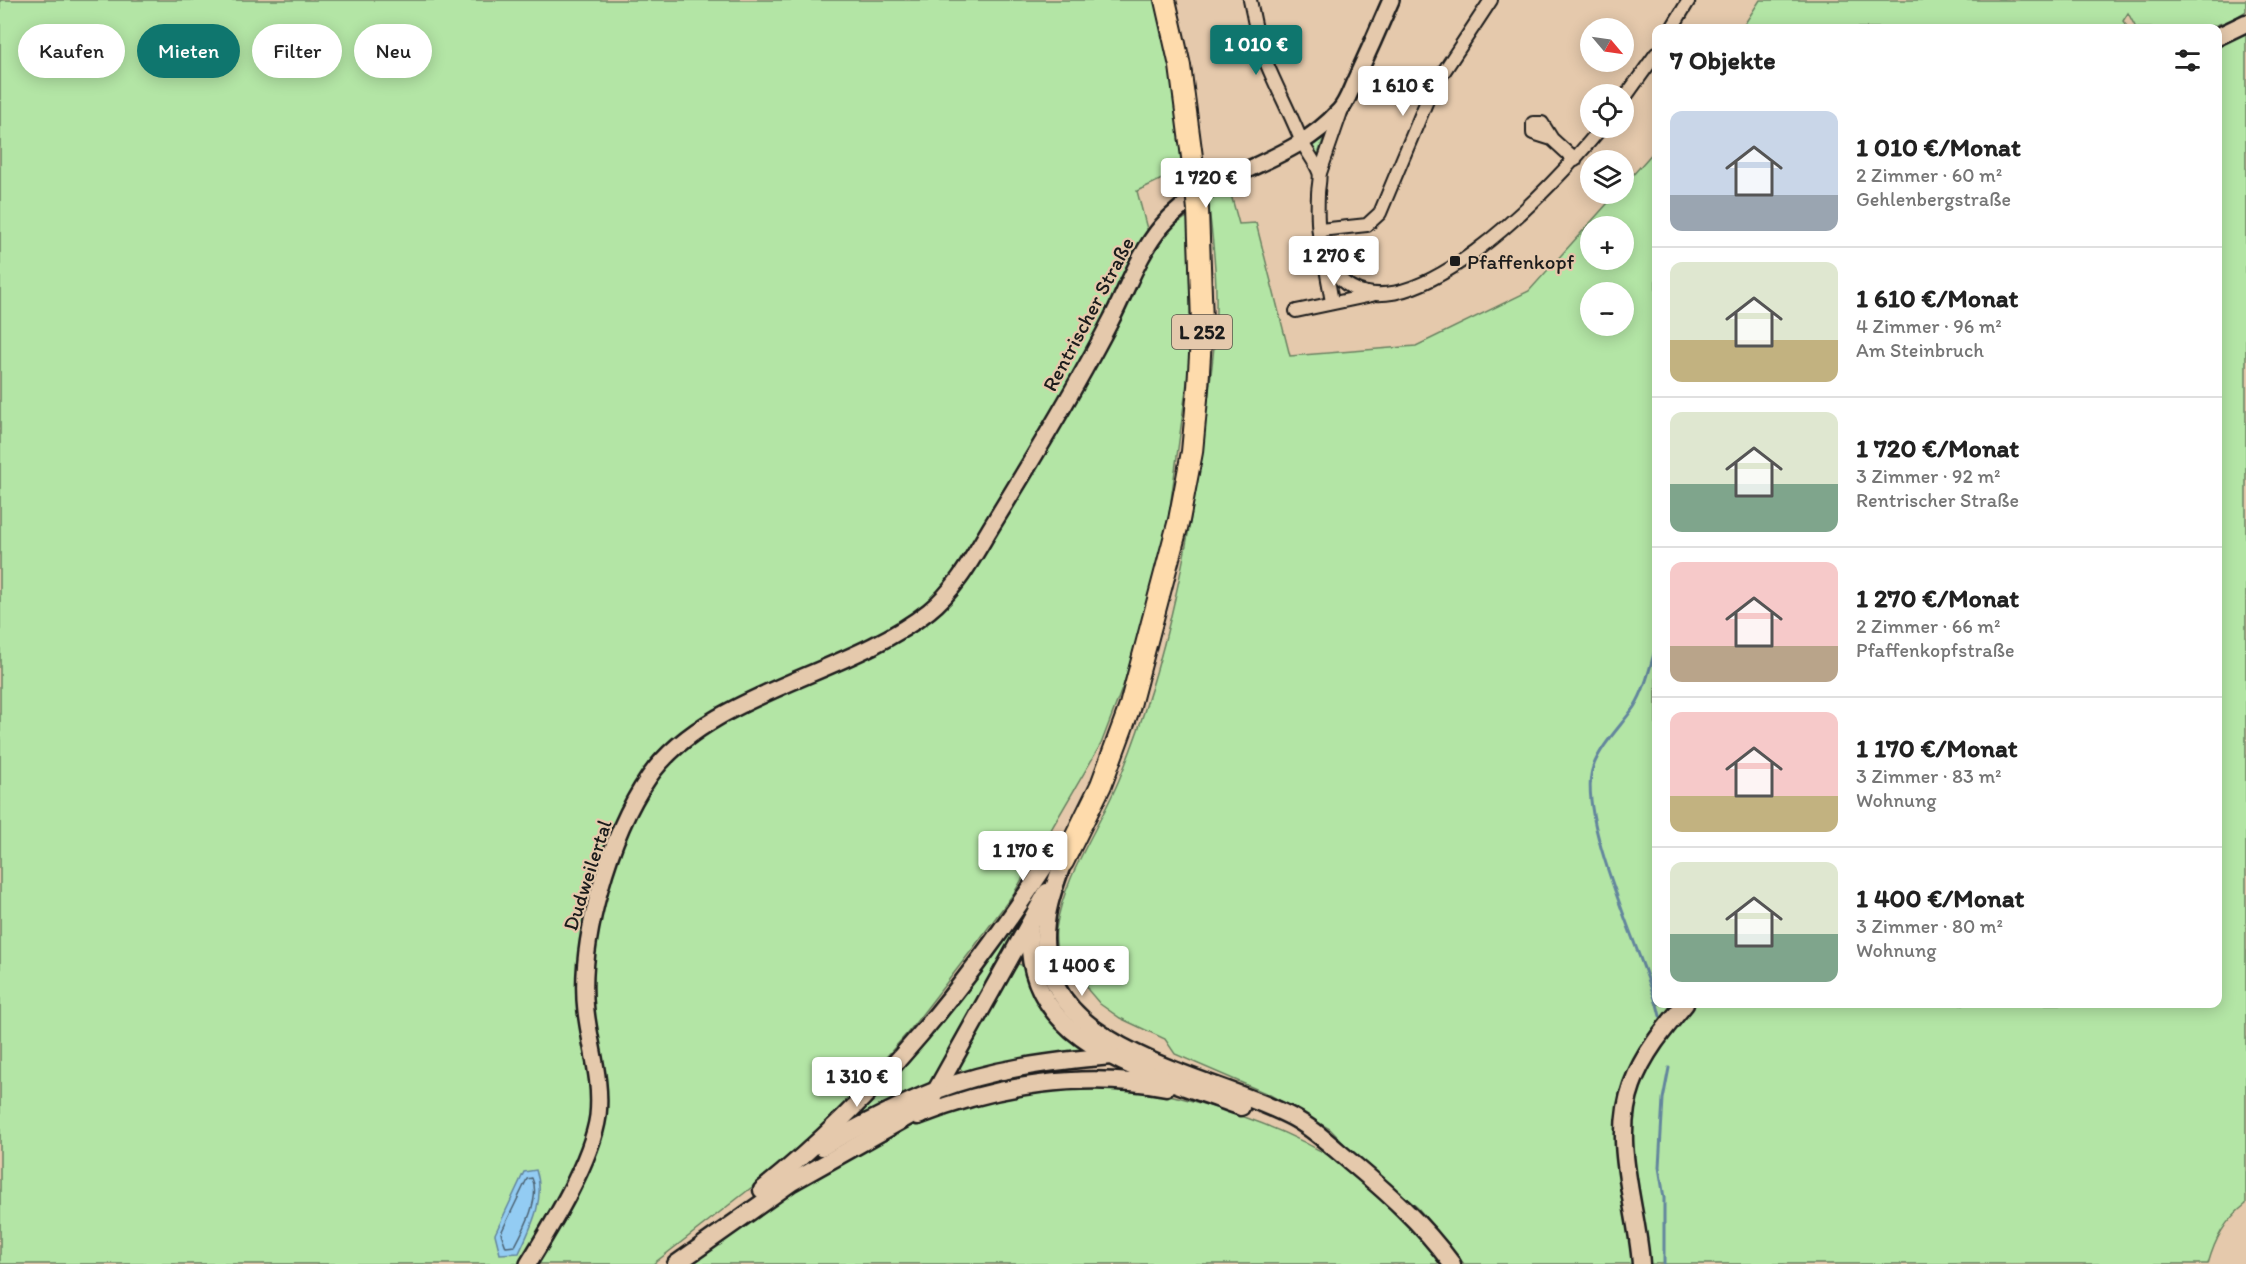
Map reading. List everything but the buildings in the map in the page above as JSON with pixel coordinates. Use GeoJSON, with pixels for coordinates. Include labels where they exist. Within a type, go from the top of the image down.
{"type":"FeatureCollection","features":[{"type":"Feature","properties":{"kind":"highway","name":"L 252"},"geometry":{"type":"LineString","coordinates":[[1058,858],[1137,681],[1179,520],[1192,452],[1202,322],[1198,210],[1180,66],[1165,0]]}},
{"type":"Feature","properties":{"kind":"main road"},"geometry":{"type":"LineString","coordinates":[[2222,35],[2246,23]]}},
{"type":"Feature","properties":{"kind":"main road"},"geometry":{"type":"LineString","coordinates":[[676,1264],[792,1182],[920,1110],[938,1089],[1030,921],[1040,884],[1058,858]]}},
{"type":"Feature","properties":{"kind":"main road"},"geometry":{"type":"LineString","coordinates":[[1058,858],[1045,926],[1046,954],[1056,988],[1070,1008],[1109,1040],[1151,1060],[1293,1118],[1317,1132],[1410,1213],[1452,1264]]}},
{"type":"Feature","properties":{"kind":"main road"},"geometry":{"type":"LineString","coordinates":[[670,1264],[794,1164],[867,1095],[926,1029],[1058,858]]}},
{"type":"Feature","properties":{"kind":"main road"},"geometry":{"type":"LineString","coordinates":[[1030,921],[1031,960],[1036,983],[1046,1003],[1065,1026],[1086,1043],[1110,1056],[1200,1093],[1269,1118],[1344,1157]]}},
{"type":"Feature","properties":{"kind":"main road"},"geometry":{"type":"LineString","coordinates":[[1641,1264],[1623,1132],[1626,1107],[1642,1062],[1682,1008]]}},
{"type":"Feature","properties":{"kind":"main road"},"geometry":{"type":"LineString","coordinates":[[794,1164],[852,1130],[938,1089],[1031,1066],[1110,1056],[1151,1060]]}},
{"type":"Feature","properties":{"kind":"main road"},"geometry":{"type":"LineString","coordinates":[[892,1126],[977,1096],[1052,1082],[1119,1079],[1200,1093]]}},
{"type":"Feature","properties":{"kind":"street"},"geometry":{"type":"LineString","coordinates":[[1250,0],[1263,56],[1302,142],[1320,173]]}},
{"type":"Feature","properties":{"kind":"street","name":"Rentrischer Straße"},"geometry":{"type":"LineString","coordinates":[[866,651],[927,613],[954,587],[1024,473],[1111,321],[1152,240],[1162,226],[1184,205],[1209,187],[1285,154],[1343,108],[1391,0]]}},
{"type":"Feature","properties":{"kind":"street"},"geometry":{"type":"LineString","coordinates":[[1320,230],[1367,225],[1380,213],[1431,91],[1444,67],[1491,0]]}},
{"type":"Feature","properties":{"kind":"street"},"geometry":{"type":"LineString","coordinates":[[1674,24],[1689,0]]}},
{"type":"Feature","properties":{"kind":"street"},"geometry":{"type":"LineString","coordinates":[[1634,85],[1652,60]]}},
{"type":"Feature","properties":{"kind":"street"},"geometry":{"type":"LineString","coordinates":[[1332,302],[1317,213],[1320,173],[1331,135],[1343,108]]}},
{"type":"Feature","properties":{"kind":"street"},"geometry":{"type":"LineString","coordinates":[[1296,311],[1332,302],[1410,291],[1474,252],[1503,231],[1575,160],[1593,138]]}},
{"type":"Feature","properties":{"kind":"street"},"geometry":{"type":"LineString","coordinates":[[1552,139],[1575,160]]}},
{"type":"Feature","properties":{"kind":"street"},"geometry":{"type":"LineString","coordinates":[[1324,256],[1333,271],[1347,284],[1362,291],[1379,294]]}},
{"type":"Feature","properties":{"kind":"street","name":"Dudweilertal"},"geometry":{"type":"LineString","coordinates":[[528,1264],[546,1234],[594,1137],[599,1100],[597,1067],[586,1013],[584,980],[586,946],[609,866],[635,802],[650,776],[667,756],[680,742],[704,726],[802,678],[866,651]]}},
{"type":"Feature","properties":{"kind":"green space"},"geometry":{"type":"Polygon","coordinates":[[[0,0],[1155,0],[1179,119],[1187,192],[1176,197],[1166,177],[1137,191],[1152,248],[1169,229],[1190,215],[1190,360],[1169,515],[1145,615],[1123,686],[1101,744],[1014,893],[910,1030],[852,1096],[787,1160],[653,1264],[0,1264],[0,0]]]}},
{"type":"Feature","properties":{"kind":"green space"},"geometry":{"type":"Polygon","coordinates":[[[1760,0],[2246,0],[2246,11],[2220,24],[2134,24],[2128,13],[2123,21],[2125,24],[1745,24],[1760,0]]]}},
{"type":"Feature","properties":{"kind":"green space"},"geometry":{"type":"Polygon","coordinates":[[[2246,33],[2246,1204],[2232,1217],[2222,1231],[2208,1264],[1647,1264],[1631,1141],[1637,1092],[1651,1061],[1693,1008],[2222,1008],[2222,44],[2246,33]]]}},
{"type":"Feature","properties":{"kind":"green space"},"geometry":{"type":"Polygon","coordinates":[[[1325,134],[1317,157],[1311,145],[1325,134]]]}},
{"type":"Feature","properties":{"kind":"green space"},"geometry":{"type":"Polygon","coordinates":[[[1652,153],[1652,1008],[1672,1008],[1631,1076],[1618,1113],[1617,1159],[1633,1238],[1635,1264],[1464,1264],[1418,1208],[1352,1152],[1330,1129],[1270,1095],[1175,1054],[1165,1039],[1120,1018],[1100,1004],[1088,990],[1084,975],[1063,973],[1056,946],[1056,929],[1067,889],[1113,794],[1137,732],[1164,643],[1185,552],[1200,461],[1215,339],[1216,281],[1208,198],[1230,191],[1239,224],[1256,223],[1290,356],[1416,346],[1529,291],[1580,234],[1580,270],[1634,270],[1634,216],[1596,216],[1607,204],[1634,204],[1634,174],[1652,153]]]}},
{"type":"Feature","properties":{"kind":"green space"},"geometry":{"type":"Polygon","coordinates":[[[1013,926],[1018,931],[932,1085],[867,1115],[860,1110],[943,1022],[1013,926]]]}},
{"type":"Feature","properties":{"kind":"green space"},"geometry":{"type":"Polygon","coordinates":[[[1015,963],[1025,966],[1041,1011],[1087,1054],[967,1076],[959,1067],[1015,963]]]}},
{"type":"Feature","properties":{"kind":"green space"},"geometry":{"type":"Polygon","coordinates":[[[1129,1086],[1210,1106],[1264,1125],[1316,1148],[1366,1183],[1443,1264],[689,1264],[812,1178],[900,1130],[946,1111],[994,1097],[1043,1088],[1129,1086]]]}},
{"type":"Feature","properties":{"kind":"water"},"geometry":{"type":"Polygon","coordinates":[[[536,1170],[539,1181],[538,1202],[528,1233],[519,1253],[500,1254],[495,1234],[524,1172],[536,1170]]]}},
{"type":"Feature","properties":{"kind":"waterway"},"geometry":{"type":"LineString","coordinates":[[1652,661],[1638,700],[1606,743],[1593,767],[1590,788],[1593,816],[1601,848],[1652,990]]}},
{"type":"Feature","properties":{"kind":"waterway"},"geometry":{"type":"LineString","coordinates":[[1658,1008],[1660,1016]]}},
{"type":"Feature","properties":{"kind":"waterway"},"geometry":{"type":"LineString","coordinates":[[1664,1264],[1664,1198],[1659,1167],[1663,1099],[1669,1068]]}},
{"type":"Feature","properties":{"kind":"place","name":"Pfaffenkopf"},"geometry":{"type":"Point","coordinates":[1455,261]}}]}
